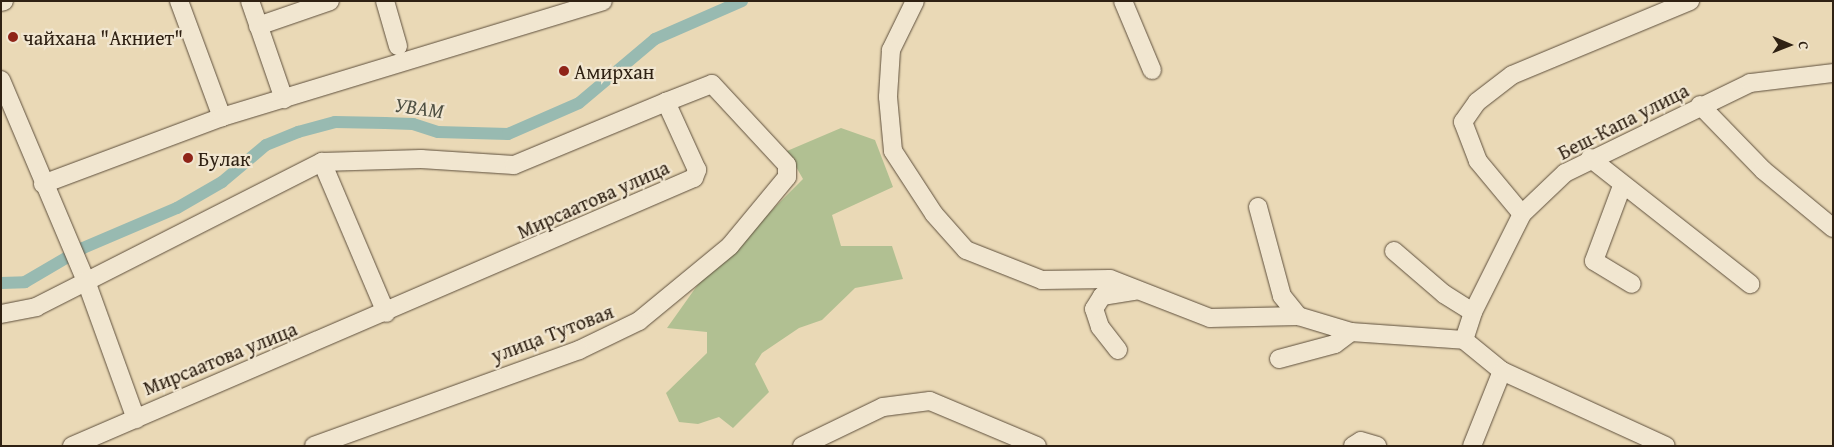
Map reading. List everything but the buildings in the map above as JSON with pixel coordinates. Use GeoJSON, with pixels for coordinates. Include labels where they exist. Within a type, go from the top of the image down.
{"type":"FeatureCollection","features":[{"type":"Feature","properties":{"kind":"street"},"geometry":{"type":"LineString","coordinates":[[179,1],[222,117]]}},
{"type":"Feature","properties":{"kind":"street"},"geometry":{"type":"LineString","coordinates":[[250,1],[284,99]]}},
{"type":"Feature","properties":{"kind":"street"},"geometry":{"type":"LineString","coordinates":[[258,26],[330,1]]}},
{"type":"Feature","properties":{"kind":"street"},"geometry":{"type":"LineString","coordinates":[[385,1],[398,46]]}},
{"type":"Feature","properties":{"kind":"street"},"geometry":{"type":"LineString","coordinates":[[43,184],[222,117],[603,1]]}},
{"type":"Feature","properties":{"kind":"street"},"geometry":{"type":"LineString","coordinates":[[916,1],[891,50],[888,97],[893,151],[934,214],[966,250],[997,264],[1042,280],[1110,279],[1148,291],[1210,318],[1298,316],[1351,332],[1464,340],[1502,371],[1666,446]]}},
{"type":"Feature","properties":{"kind":"street"},"geometry":{"type":"LineString","coordinates":[[1123,1],[1152,70]]}},
{"type":"Feature","properties":{"kind":"street"},"geometry":{"type":"LineString","coordinates":[[1522,214],[1478,161],[1463,122],[1477,102],[1512,75],[1690,1]]}},
{"type":"Feature","properties":{"kind":"street","name":"Беш-Капа улица"},"geometry":{"type":"LineString","coordinates":[[1464,340],[1473,312],[1522,214],[1565,172],[1700,105],[1750,83],[1833,73]]}},
{"type":"Feature","properties":{"kind":"street"},"geometry":{"type":"LineString","coordinates":[[1,80],[43,184],[84,276],[136,419]]}},
{"type":"Feature","properties":{"kind":"street","name":"улица Тутовая"},"geometry":{"type":"LineString","coordinates":[[314,446],[579,350],[639,322],[730,246],[786,177],[783,160],[712,84],[666,102]]}},
{"type":"Feature","properties":{"kind":"street"},"geometry":{"type":"LineString","coordinates":[[1,314],[36,307],[84,276],[322,162],[421,159],[514,165],[666,102]]}},
{"type":"Feature","properties":{"kind":"street","name":"Мирсаатова улица"},"geometry":{"type":"LineString","coordinates":[[72,446],[386,314],[694,178],[697,170],[666,102]]}},
{"type":"Feature","properties":{"kind":"street"},"geometry":{"type":"LineString","coordinates":[[1700,105],[1763,170],[1833,228]]}},
{"type":"Feature","properties":{"kind":"street"},"geometry":{"type":"LineString","coordinates":[[1590,158],[1622,186],[1750,284]]}},
{"type":"Feature","properties":{"kind":"street"},"geometry":{"type":"LineString","coordinates":[[322,162],[386,314]]}},
{"type":"Feature","properties":{"kind":"street"},"geometry":{"type":"LineString","coordinates":[[1622,186],[1594,261],[1632,284]]}},
{"type":"Feature","properties":{"kind":"street"},"geometry":{"type":"LineString","coordinates":[[1258,207],[1282,296],[1298,316]]}},
{"type":"Feature","properties":{"kind":"street"},"geometry":{"type":"LineString","coordinates":[[1394,251],[1444,294],[1473,312]]}},
{"type":"Feature","properties":{"kind":"street"},"geometry":{"type":"LineString","coordinates":[[1118,350],[1100,327],[1094,309],[1102,296],[1120,290],[1148,291]]}},
{"type":"Feature","properties":{"kind":"street"},"geometry":{"type":"LineString","coordinates":[[1279,359],[1335,344],[1351,332]]}},
{"type":"Feature","properties":{"kind":"street"},"geometry":{"type":"LineString","coordinates":[[1472,446],[1502,371]]}},
{"type":"Feature","properties":{"kind":"street"},"geometry":{"type":"LineString","coordinates":[[802,446],[883,407],[930,401],[1037,446]]}},
{"type":"Feature","properties":{"kind":"street"},"geometry":{"type":"LineString","coordinates":[[1353,446],[1361,442],[1377,446]]}},
{"type":"Feature","properties":{"kind":"green space"},"geometry":{"type":"Polygon","coordinates":[[[841,128],[875,140],[893,187],[832,215],[841,246],[892,246],[903,279],[855,288],[822,320],[799,328],[762,353],[755,364],[769,392],[733,428],[719,417],[698,424],[679,422],[666,393],[707,353],[707,332],[667,328],[699,283],[803,179],[787,151],[841,128]]]}},
{"type":"Feature","properties":{"kind":"waterway","name":"УВАМ"},"geometry":{"type":"LineString","coordinates":[[1,283],[25,282],[83,248],[177,208],[222,182],[266,145],[298,132],[335,122],[413,124],[438,132],[508,134],[579,103],[655,39],[742,1]]}},
{"type":"Feature","properties":{"kind":"place","name":"чайхана \"Акниет\""},"geometry":{"type":"Point","coordinates":[13,37]}},
{"type":"Feature","properties":{"kind":"place","name":"Амирхан"},"geometry":{"type":"Point","coordinates":[564,71]}},
{"type":"Feature","properties":{"kind":"place","name":"Булак"},"geometry":{"type":"Point","coordinates":[188,158]}}]}
